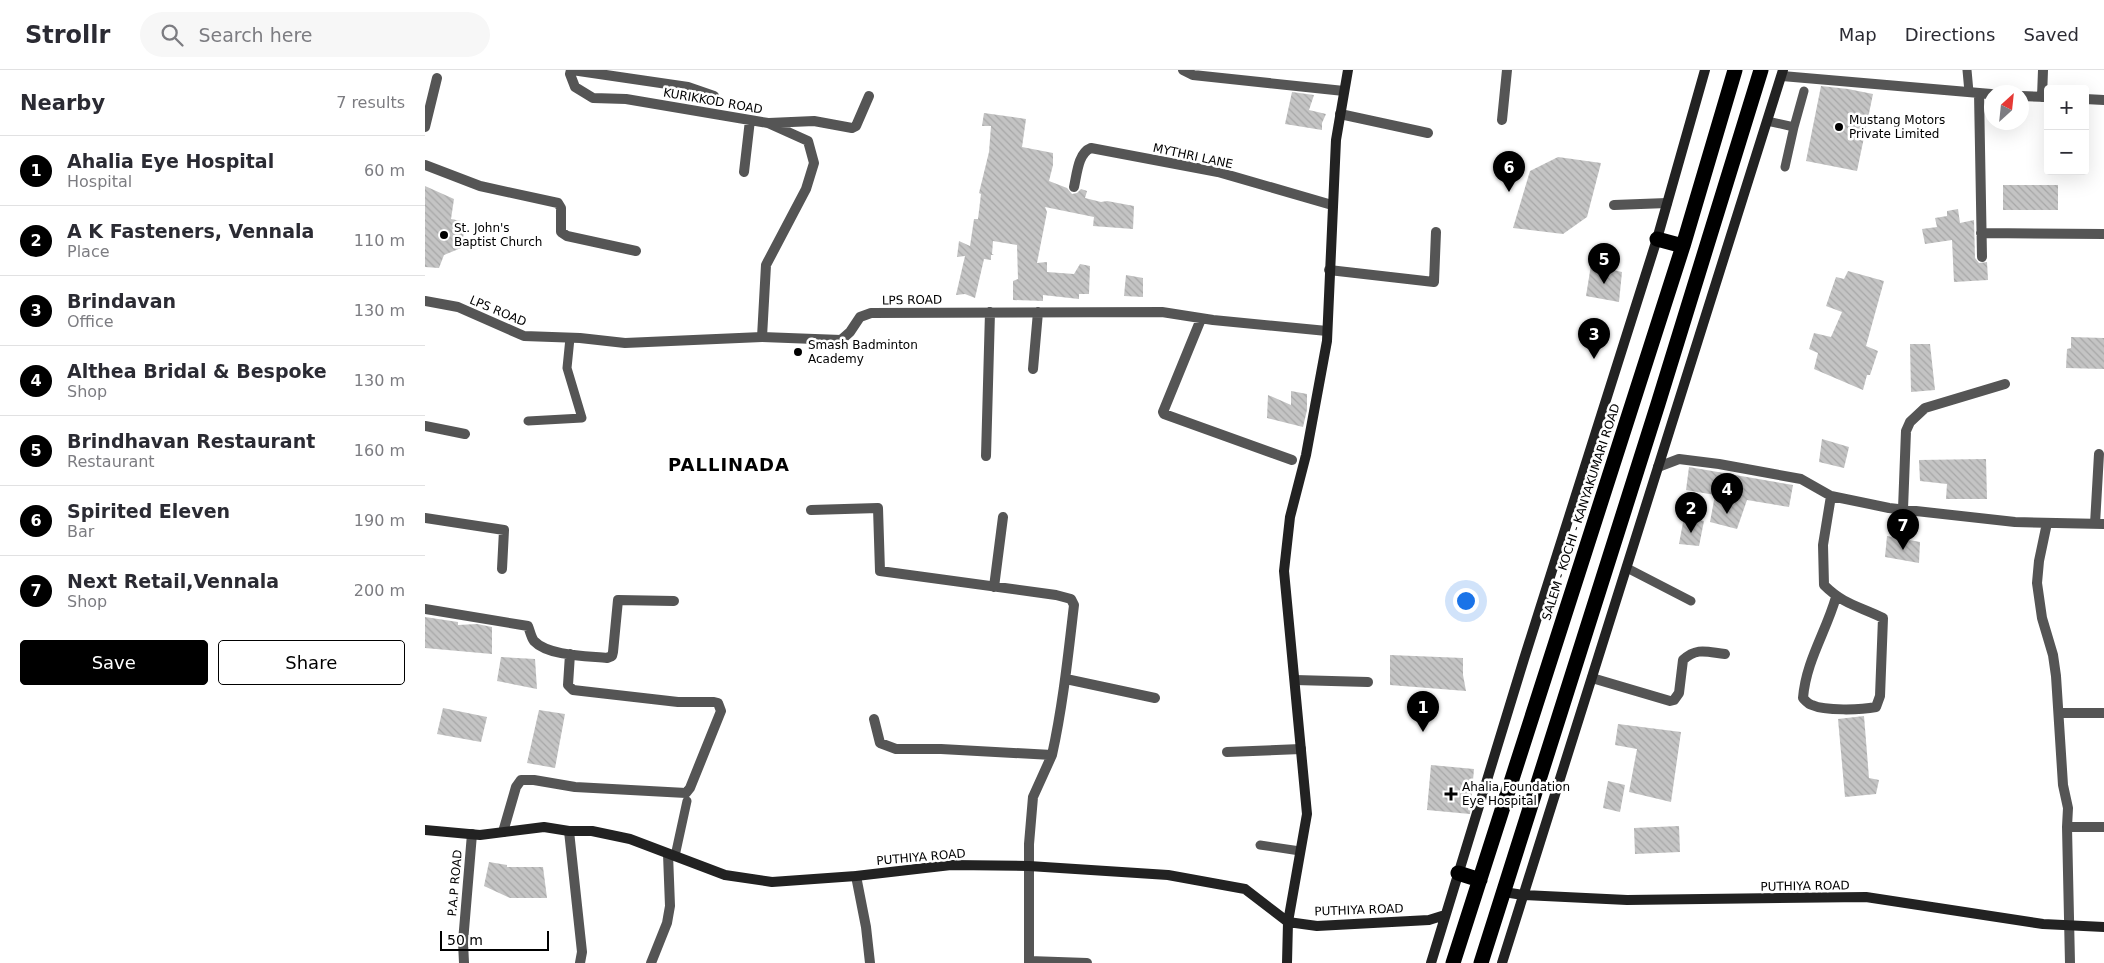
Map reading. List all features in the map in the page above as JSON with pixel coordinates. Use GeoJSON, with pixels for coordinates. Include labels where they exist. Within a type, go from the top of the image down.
{"type":"FeatureCollection","features":[{"type":"Feature","properties":{"kind":"highway","name":"SALEM - KOCHI - KANYAKUMARI ROAD"},"geometry":{"type":"LineString","coordinates":[[1453,963],[1683,246],[1735,70]]}},
{"type":"Feature","properties":{"kind":"highway"},"geometry":{"type":"LineString","coordinates":[[1481,963],[1658,404],[1761,70]]}},
{"type":"Feature","properties":{"kind":"highway"},"geometry":{"type":"LineString","coordinates":[[1657,239],[1683,246]]}},
{"type":"Feature","properties":{"kind":"highway"},"geometry":{"type":"LineString","coordinates":[[1634,396],[1658,404]]}},
{"type":"Feature","properties":{"kind":"highway"},"geometry":{"type":"LineString","coordinates":[[1458,873],[1480,880]]}},
{"type":"Feature","properties":{"kind":"street"},"geometry":{"type":"LineString","coordinates":[[571,70],[688,87],[714,96]]}},
{"type":"Feature","properties":{"kind":"street","name":"KURIKKOD ROAD"},"geometry":{"type":"LineString","coordinates":[[571,70],[570,74],[575,87],[593,98],[626,99],[768,123],[807,142],[814,163],[806,189],[766,265],[761,337]]}},
{"type":"Feature","properties":{"kind":"street"},"geometry":{"type":"LineString","coordinates":[[1183,70],[1193,75],[1344,92]]}},
{"type":"Feature","properties":{"kind":"street"},"geometry":{"type":"LineString","coordinates":[[1287,963],[1288,922],[1307,814],[1284,570],[1289,517],[1306,455],[1327,341],[1335,140],[1348,70]]}},
{"type":"Feature","properties":{"kind":"street"},"geometry":{"type":"LineString","coordinates":[[1502,120],[1507,70]]}},
{"type":"Feature","properties":{"kind":"street"},"geometry":{"type":"LineString","coordinates":[[1431,963],[1657,239],[1705,70]]}},
{"type":"Feature","properties":{"kind":"street"},"geometry":{"type":"LineString","coordinates":[[2043,70],[2044,85]]}},
{"type":"Feature","properties":{"kind":"street"},"geometry":{"type":"LineString","coordinates":[[1502,963],[1783,73],[1984,94]]}},
{"type":"Feature","properties":{"kind":"street"},"geometry":{"type":"LineString","coordinates":[[425,127],[437,78]]}},
{"type":"Feature","properties":{"kind":"street"},"geometry":{"type":"LineString","coordinates":[[1974,93],[1982,257]]}},
{"type":"Feature","properties":{"kind":"street"},"geometry":{"type":"LineString","coordinates":[[768,123],[815,121],[852,128],[856,126],[869,96]]}},
{"type":"Feature","properties":{"kind":"street"},"geometry":{"type":"LineString","coordinates":[[2029,96],[2044,97]]}},
{"type":"Feature","properties":{"kind":"street"},"geometry":{"type":"LineString","coordinates":[[2089,99],[2104,100]]}},
{"type":"Feature","properties":{"kind":"street"},"geometry":{"type":"LineString","coordinates":[[1340,114],[1428,133]]}},
{"type":"Feature","properties":{"kind":"street"},"geometry":{"type":"LineString","coordinates":[[744,172],[750,120]]}},
{"type":"Feature","properties":{"kind":"street","name":"MYTHRI LANE"},"geometry":{"type":"LineString","coordinates":[[1074,187],[1082,156],[1086,150],[1091,148],[1218,172],[1332,205]]}},
{"type":"Feature","properties":{"kind":"street"},"geometry":{"type":"LineString","coordinates":[[425,165],[481,186],[558,203],[561,208],[561,232],[567,236],[636,251]]}},
{"type":"Feature","properties":{"kind":"street"},"geometry":{"type":"LineString","coordinates":[[1614,205],[1667,203]]}},
{"type":"Feature","properties":{"kind":"street"},"geometry":{"type":"LineString","coordinates":[[1329,270],[1434,282],[1437,232]]}},
{"type":"Feature","properties":{"kind":"street"},"geometry":{"type":"LineString","coordinates":[[1981,233],[2104,234]]}},
{"type":"Feature","properties":{"kind":"street","name":"LPS ROAD"},"geometry":{"type":"LineString","coordinates":[[425,301],[458,307],[524,336],[625,343],[761,337],[841,340],[850,332],[860,318],[871,313],[1162,312],[1201,319],[1327,331]]}},
{"type":"Feature","properties":{"kind":"street"},"geometry":{"type":"LineString","coordinates":[[986,456],[990,312]]}},
{"type":"Feature","properties":{"kind":"street"},"geometry":{"type":"LineString","coordinates":[[1033,369],[1038,312]]}},
{"type":"Feature","properties":{"kind":"street"},"geometry":{"type":"LineString","coordinates":[[1201,319],[1163,412],[1164,414],[1292,460]]}},
{"type":"Feature","properties":{"kind":"street"},"geometry":{"type":"LineString","coordinates":[[1903,509],[1906,431],[1910,422],[1925,408],[2005,384]]}},
{"type":"Feature","properties":{"kind":"street"},"geometry":{"type":"LineString","coordinates":[[425,426],[465,434]]}},
{"type":"Feature","properties":{"kind":"street"},"geometry":{"type":"LineString","coordinates":[[1658,467],[1679,459],[1719,464],[1801,479],[1831,496],[1903,509],[2015,522],[2100,524],[2099,454]]}},
{"type":"Feature","properties":{"kind":"street"},"geometry":{"type":"LineString","coordinates":[[1831,496],[1826,516],[1822,564],[1824,585],[1836,597],[1855,608],[1883,618],[1880,696],[1876,707],[1861,710],[1822,708],[1810,705],[1803,698],[1804,682],[1811,657],[1831,617],[1836,597]]}},
{"type":"Feature","properties":{"kind":"street"},"geometry":{"type":"LineString","coordinates":[[811,510],[878,508],[880,571],[1056,595],[1071,599],[1075,605],[1061,713],[1052,755],[1033,797],[1029,866],[1029,962],[1087,963]]}},
{"type":"Feature","properties":{"kind":"street"},"geometry":{"type":"LineString","coordinates":[[994,587],[1003,517]]}},
{"type":"Feature","properties":{"kind":"street"},"geometry":{"type":"LineString","coordinates":[[425,518],[505,530],[502,569]]}},
{"type":"Feature","properties":{"kind":"street"},"geometry":{"type":"LineString","coordinates":[[2047,522],[2037,583],[2042,618],[2053,654],[2063,785],[2068,808],[2070,963]]}},
{"type":"Feature","properties":{"kind":"street"},"geometry":{"type":"LineString","coordinates":[[425,609],[528,626],[533,640],[542,648],[570,654],[607,658],[612,656],[618,600],[674,602]]}},
{"type":"Feature","properties":{"kind":"street"},"geometry":{"type":"LineString","coordinates":[[1592,678],[1669,701],[1675,700],[1679,693],[1683,660],[1690,653],[1697,651],[1725,654]]}},
{"type":"Feature","properties":{"kind":"street"},"geometry":{"type":"LineString","coordinates":[[503,832],[516,787],[521,780],[534,780],[575,787],[686,792],[690,788],[721,711],[718,703],[714,702],[678,702],[573,690],[568,685],[570,654]]}},
{"type":"Feature","properties":{"kind":"street"},"geometry":{"type":"LineString","coordinates":[[1065,679],[1155,698]]}},
{"type":"Feature","properties":{"kind":"street"},"geometry":{"type":"LineString","coordinates":[[1295,680],[1369,682]]}},
{"type":"Feature","properties":{"kind":"street"},"geometry":{"type":"LineString","coordinates":[[2059,713],[2104,712]]}},
{"type":"Feature","properties":{"kind":"street"},"geometry":{"type":"LineString","coordinates":[[874,719],[880,743],[896,749],[941,749],[1052,755]]}},
{"type":"Feature","properties":{"kind":"street"},"geometry":{"type":"LineString","coordinates":[[1227,752],[1301,748]]}},
{"type":"Feature","properties":{"kind":"street","name":"PUTHIYA ROAD"},"geometry":{"type":"LineString","coordinates":[[425,830],[472,834],[544,827],[569,831],[592,831],[630,839],[725,875],[772,882],[856,876],[951,865],[1029,866],[1168,875],[1245,889],[1288,922],[1327,925],[1429,920],[1445,915]]}},
{"type":"Feature","properties":{"kind":"street"},"geometry":{"type":"LineString","coordinates":[[2067,827],[2104,827]]}},
{"type":"Feature","properties":{"kind":"street"},"geometry":{"type":"LineString","coordinates":[[569,831],[582,952],[580,963]]}},
{"type":"Feature","properties":{"kind":"street","name":"P.A.P ROAD"},"geometry":{"type":"LineString","coordinates":[[464,963],[463,942],[472,834]]}},
{"type":"Feature","properties":{"kind":"street"},"geometry":{"type":"LineString","coordinates":[[651,963],[667,923],[670,906],[671,855]]}},
{"type":"Feature","properties":{"kind":"street"},"geometry":{"type":"LineString","coordinates":[[856,876],[866,928],[870,963]]}},
{"type":"Feature","properties":{"kind":"street","name":"PUTHIYA ROAD"},"geometry":{"type":"LineString","coordinates":[[1504,892],[1523,895],[1627,900],[1866,897],[2043,924],[2104,927]]}},
{"type":"Feature","properties":{"kind":"lane"},"geometry":{"type":"LineString","coordinates":[[1967,70],[1974,93]]}},
{"type":"Feature","properties":{"kind":"lane"},"geometry":{"type":"LineString","coordinates":[[1785,168],[1804,91]]}},
{"type":"Feature","properties":{"kind":"lane"},"geometry":{"type":"LineString","coordinates":[[1767,121],[1794,128]]}},
{"type":"Feature","properties":{"kind":"lane"},"geometry":{"type":"LineString","coordinates":[[529,421],[582,418],[567,368],[570,338]]}},
{"type":"Feature","properties":{"kind":"lane"},"geometry":{"type":"LineString","coordinates":[[1627,568],[1691,601]]}},
{"type":"Feature","properties":{"kind":"lane"},"geometry":{"type":"LineString","coordinates":[[671,855],[687,801]]}},
{"type":"Feature","properties":{"kind":"lane"},"geometry":{"type":"LineString","coordinates":[[1260,845],[1300,852]]}},
{"type":"Feature","properties":{"kind":"building","name":"Mustang Motors Private Limited"},"geometry":{"type":"Polygon","coordinates":[[[1821,86],[1873,94],[1857,171],[1806,161],[1821,86]]]}},
{"type":"Feature","properties":{"kind":"building"},"geometry":{"type":"Polygon","coordinates":[[[1292,92],[1314,95],[1309,110],[1326,114],[1322,123],[1322,130],[1285,124],[1292,92]]]}},
{"type":"Feature","properties":{"kind":"building"},"geometry":{"type":"Polygon","coordinates":[[[984,113],[1026,119],[1022,147],[1053,153],[1053,165],[1049,181],[1067,188],[1072,194],[1077,193],[1081,189],[1087,191],[1085,198],[1134,206],[1133,229],[1093,226],[1094,217],[1045,207],[1047,212],[1037,263],[1047,262],[1047,272],[1074,274],[1080,264],[1090,266],[1089,294],[1079,294],[1079,299],[1043,295],[1043,301],[1013,300],[1013,281],[1018,279],[1017,245],[993,241],[992,254],[994,255],[991,255],[991,260],[984,259],[975,298],[965,294],[956,295],[965,256],[957,257],[959,241],[970,246],[974,219],[978,219],[981,194],[979,193],[989,152],[991,126],[982,126],[984,113]]]}},
{"type":"Feature","properties":{"kind":"building"},"geometry":{"type":"Polygon","coordinates":[[[1558,157],[1601,163],[1587,217],[1563,234],[1513,228],[1530,171],[1558,157]]]}},
{"type":"Feature","properties":{"kind":"building"},"geometry":{"type":"Polygon","coordinates":[[[2003,185],[2058,185],[2058,210],[2003,210],[2003,185]]]}},
{"type":"Feature","properties":{"kind":"building","name":"St. John's Baptist Church"},"geometry":{"type":"Polygon","coordinates":[[[425,186],[454,199],[451,219],[466,222],[461,248],[444,255],[439,268],[425,267],[425,186]]]}},
{"type":"Feature","properties":{"kind":"building"},"geometry":{"type":"Polygon","coordinates":[[[1958,209],[1960,223],[1974,220],[1975,258],[1979,263],[1987,262],[1988,280],[1954,282],[1952,240],[1925,244],[1922,229],[1937,227],[1935,218],[1947,216],[1947,211],[1958,209]]]}},
{"type":"Feature","properties":{"kind":"building"},"geometry":{"type":"Polygon","coordinates":[[[1591,265],[1622,272],[1619,302],[1586,296],[1591,265]]]}},
{"type":"Feature","properties":{"kind":"building"},"geometry":{"type":"Polygon","coordinates":[[[1848,271],[1884,281],[1866,346],[1878,351],[1870,375],[1867,375],[1863,390],[1814,369],[1818,353],[1809,349],[1814,333],[1831,337],[1842,312],[1826,306],[1836,277],[1844,279],[1848,271]]]}},
{"type":"Feature","properties":{"kind":"building"},"geometry":{"type":"Polygon","coordinates":[[[1126,275],[1143,278],[1143,297],[1124,296],[1126,275]]]}},
{"type":"Feature","properties":{"kind":"building"},"geometry":{"type":"Polygon","coordinates":[[[2071,337],[2104,338],[2104,369],[2066,368],[2067,349],[2071,348],[2071,337]]]}},
{"type":"Feature","properties":{"kind":"building"},"geometry":{"type":"Polygon","coordinates":[[[1910,344],[1930,344],[1935,390],[1911,392],[1910,344]]]}},
{"type":"Feature","properties":{"kind":"building"},"geometry":{"type":"Polygon","coordinates":[[[1291,391],[1307,394],[1307,410],[1303,427],[1267,418],[1268,395],[1291,405],[1291,391]]]}},
{"type":"Feature","properties":{"kind":"building"},"geometry":{"type":"Polygon","coordinates":[[[1822,439],[1849,447],[1844,468],[1819,462],[1822,439]]]}},
{"type":"Feature","properties":{"kind":"building"},"geometry":{"type":"Polygon","coordinates":[[[1986,459],[1987,499],[1946,499],[1947,484],[1920,481],[1919,460],[1986,459]]]}},
{"type":"Feature","properties":{"kind":"building"},"geometry":{"type":"Polygon","coordinates":[[[1689,467],[1793,485],[1789,507],[1747,500],[1737,529],[1710,522],[1715,495],[1686,490],[1689,467]]]}},
{"type":"Feature","properties":{"kind":"building"},"geometry":{"type":"Polygon","coordinates":[[[1684,517],[1704,521],[1699,546],[1679,544],[1684,517]]]}},
{"type":"Feature","properties":{"kind":"building"},"geometry":{"type":"Polygon","coordinates":[[[1887,536],[1920,542],[1919,563],[1885,557],[1887,536]]]}},
{"type":"Feature","properties":{"kind":"building"},"geometry":{"type":"Polygon","coordinates":[[[425,617],[458,622],[458,625],[477,624],[492,627],[492,654],[425,648],[425,617]]]}},
{"type":"Feature","properties":{"kind":"building"},"geometry":{"type":"Polygon","coordinates":[[[1390,655],[1463,658],[1463,675],[1466,691],[1390,685],[1390,655]]]}},
{"type":"Feature","properties":{"kind":"building"},"geometry":{"type":"Polygon","coordinates":[[[501,657],[535,659],[537,689],[497,681],[501,657]]]}},
{"type":"Feature","properties":{"kind":"building"},"geometry":{"type":"Polygon","coordinates":[[[443,708],[487,717],[481,742],[437,734],[443,708]]]}},
{"type":"Feature","properties":{"kind":"building"},"geometry":{"type":"Polygon","coordinates":[[[539,710],[565,714],[555,768],[527,763],[539,710]]]}},
{"type":"Feature","properties":{"kind":"building"},"geometry":{"type":"Polygon","coordinates":[[[1864,716],[1869,778],[1879,780],[1876,794],[1845,797],[1838,719],[1864,716]]]}},
{"type":"Feature","properties":{"kind":"building"},"geometry":{"type":"Polygon","coordinates":[[[1618,724],[1681,732],[1671,802],[1629,792],[1637,749],[1615,745],[1618,724]]]}},
{"type":"Feature","properties":{"kind":"building"},"geometry":{"type":"Polygon","coordinates":[[[1431,765],[1474,769],[1470,814],[1427,810],[1431,765]]]}},
{"type":"Feature","properties":{"kind":"building"},"geometry":{"type":"Polygon","coordinates":[[[1608,781],[1625,785],[1620,812],[1603,808],[1608,781]]]}},
{"type":"Feature","properties":{"kind":"building"},"geometry":{"type":"Polygon","coordinates":[[[1679,826],[1680,852],[1635,854],[1634,828],[1679,826]]]}},
{"type":"Feature","properties":{"kind":"building"},"geometry":{"type":"Polygon","coordinates":[[[489,862],[507,865],[507,867],[543,867],[547,898],[510,898],[484,886],[489,862]]]}},
{"type":"Feature","properties":{"kind":"place","name":"Mustang Motors Private Limited"},"geometry":{"type":"Point","coordinates":[1839,127]}},
{"type":"Feature","properties":{"kind":"place","name":"Spirited Eleven"},"geometry":{"type":"Point","coordinates":[1509,192]}},
{"type":"Feature","properties":{"kind":"place","name":"St. John's Baptist Church"},"geometry":{"type":"Point","coordinates":[444,235]}},
{"type":"Feature","properties":{"kind":"place","name":"Brindhavan Restaurant"},"geometry":{"type":"Point","coordinates":[1604,284]}},
{"type":"Feature","properties":{"kind":"place","name":"Smash Badminton Academy"},"geometry":{"type":"Point","coordinates":[798,352]}},
{"type":"Feature","properties":{"kind":"place","name":"Brindavan"},"geometry":{"type":"Point","coordinates":[1594,359]}},
{"type":"Feature","properties":{"kind":"place","name":"Althea Bridal & Bespoke"},"geometry":{"type":"Point","coordinates":[1727,514]}},
{"type":"Feature","properties":{"kind":"place","name":"A K Fasteners, Vennala"},"geometry":{"type":"Point","coordinates":[1691,533]}},
{"type":"Feature","properties":{"kind":"place","name":"Next Retail,Vennala"},"geometry":{"type":"Point","coordinates":[1903,550]}},
{"type":"Feature","properties":{"kind":"place","name":"Ahalia Eye Hospital"},"geometry":{"type":"Point","coordinates":[1423,732]}},
{"type":"Feature","properties":{"kind":"place","name":"Ahalia Foundation Eye Hospital"},"geometry":{"type":"Point","coordinates":[1451,794]}},
{"type":"Feature","properties":{"kind":"district","name":"PALLINADA"},"geometry":{"type":"Point","coordinates":[729,465]}}]}
